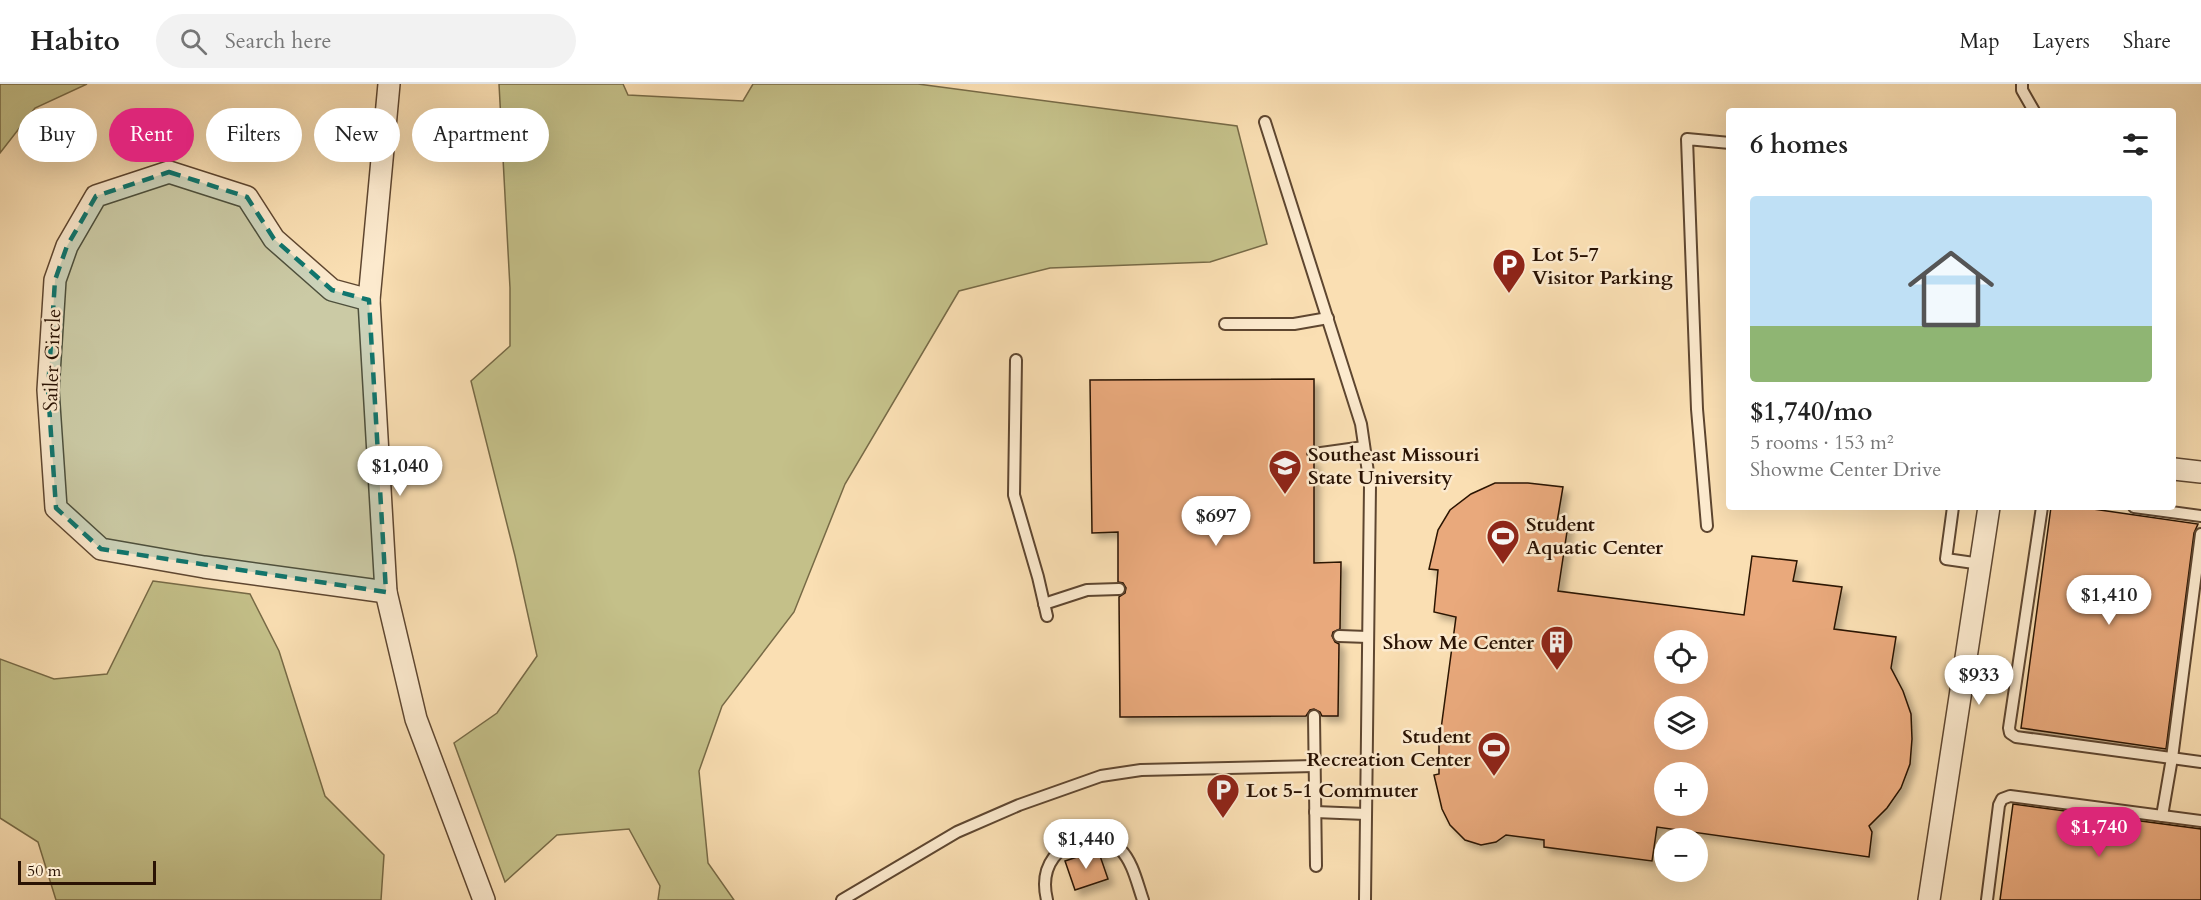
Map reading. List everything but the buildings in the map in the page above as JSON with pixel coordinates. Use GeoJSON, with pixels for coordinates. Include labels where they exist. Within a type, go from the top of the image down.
{"type":"FeatureCollection","features":[{"type":"Feature","properties":{"kind":"street"},"geometry":{"type":"LineString","coordinates":[[389,84],[369,300],[387,592],[416,719],[484,900]]}},
{"type":"Feature","properties":{"kind":"street","name":"Sailer Circle"},"geometry":{"type":"LineString","coordinates":[[369,300],[332,290],[274,239],[247,197],[169,172],[96,196],[67,246],[55,280],[48,390],[56,508],[101,549],[204,567],[387,592]]}},
{"type":"Feature","properties":{"kind":"street"},"geometry":{"type":"LineString","coordinates":[[2176,469],[2201,472]]}},
{"type":"Feature","properties":{"kind":"street"},"geometry":{"type":"LineString","coordinates":[[1929,900],[1989,510]]}},
{"type":"Feature","properties":{"kind":"lane"},"geometry":{"type":"LineString","coordinates":[[2022,84],[2022,90],[2032,108]]}},
{"type":"Feature","properties":{"kind":"lane"},"geometry":{"type":"LineString","coordinates":[[1265,122],[1361,424],[1370,486],[1365,900]]}},
{"type":"Feature","properties":{"kind":"lane"},"geometry":{"type":"LineString","coordinates":[[1707,526],[1697,409],[1687,139],[1726,143]]}},
{"type":"Feature","properties":{"kind":"lane"},"geometry":{"type":"LineString","coordinates":[[1225,324],[1294,324],[1328,318]]}},
{"type":"Feature","properties":{"kind":"lane"},"geometry":{"type":"LineString","coordinates":[[1016,360],[1014,495],[1038,577],[1045,610],[1087,590],[1119,589]]}},
{"type":"Feature","properties":{"kind":"lane"},"geometry":{"type":"LineString","coordinates":[[1314,454],[1364,447]]}},
{"type":"Feature","properties":{"kind":"lane"},"geometry":{"type":"LineString","coordinates":[[1953,510],[1946,559],[1981,564]]}},
{"type":"Feature","properties":{"kind":"lane"},"geometry":{"type":"LineString","coordinates":[[2042,510],[2010,733],[2016,737],[2201,762]]}},
{"type":"Feature","properties":{"kind":"lane"},"geometry":{"type":"LineString","coordinates":[[2156,510],[2201,516]]}},
{"type":"Feature","properties":{"kind":"lane"},"geometry":{"type":"LineString","coordinates":[[2162,816],[2172,758],[2201,534]]}},
{"type":"Feature","properties":{"kind":"lane"},"geometry":{"type":"LineString","coordinates":[[1340,636],[1368,637]]}},
{"type":"Feature","properties":{"kind":"lane"},"geometry":{"type":"LineString","coordinates":[[1314,716],[1316,866]]}},
{"type":"Feature","properties":{"kind":"lane"},"geometry":{"type":"LineString","coordinates":[[842,900],[957,832],[1019,805],[1101,776],[1141,770],[1315,766]]}},
{"type":"Feature","properties":{"kind":"lane"},"geometry":{"type":"LineString","coordinates":[[1987,900],[1999,805],[2002,799],[2010,796],[2201,821]]}},
{"type":"Feature","properties":{"kind":"lane"},"geometry":{"type":"LineString","coordinates":[[1315,812],[1366,814]]}},
{"type":"Feature","properties":{"kind":"lane"},"geometry":{"type":"LineString","coordinates":[[1047,900],[1043,884],[1048,867],[1064,847],[1083,841],[1102,842],[1118,847],[1129,859],[1143,900]]}},
{"type":"Feature","properties":{"kind":"highlighted area"},"geometry":{"type":"Polygon","coordinates":[[[169,172],[247,197],[274,239],[332,290],[369,300],[386,592],[101,549],[56,508],[48,390],[55,280],[67,246],[96,196],[169,172]]]}},
{"type":"Feature","properties":{"kind":"shaded area"},"geometry":{"type":"Polygon","coordinates":[[[0,84],[87,84],[35,108],[18,108],[18,130],[0,153],[0,84]]]}},
{"type":"Feature","properties":{"kind":"shaded area"},"geometry":{"type":"Polygon","coordinates":[[[499,84],[623,84],[628,95],[743,101],[753,84],[918,84],[1237,126],[1267,244],[1210,262],[1050,268],[959,291],[845,484],[794,612],[722,706],[699,771],[708,863],[734,900],[658,900],[660,886],[629,829],[557,835],[505,882],[454,743],[497,713],[537,656],[515,556],[471,381],[510,346],[510,288],[503,162],[549,162],[549,108],[500,108],[499,84]]]}},
{"type":"Feature","properties":{"kind":"shaded area"},"geometry":{"type":"Polygon","coordinates":[[[153,581],[250,594],[279,651],[325,796],[384,855],[381,900],[56,900],[38,842],[0,818],[0,659],[54,679],[107,674],[153,581]]]}},
{"type":"Feature","properties":{"kind":"place","name":"Lot 5-7 Visitor Parking"},"geometry":{"type":"Point","coordinates":[1509,294]}},
{"type":"Feature","properties":{"kind":"place","name":"Southeast Missouri State University"},"geometry":{"type":"Point","coordinates":[1285,495]}},
{"type":"Feature","properties":{"kind":"place","name":"Student Aquatic Center"},"geometry":{"type":"Point","coordinates":[1503,565]}},
{"type":"Feature","properties":{"kind":"place","name":"Show Me Center"},"geometry":{"type":"Point","coordinates":[1557,671]}},
{"type":"Feature","properties":{"kind":"place","name":"Student Recreation Center"},"geometry":{"type":"Point","coordinates":[1494,777]}},
{"type":"Feature","properties":{"kind":"place","name":"Lot 5-1 Commuter"},"geometry":{"type":"Point","coordinates":[1223,819]}}]}
